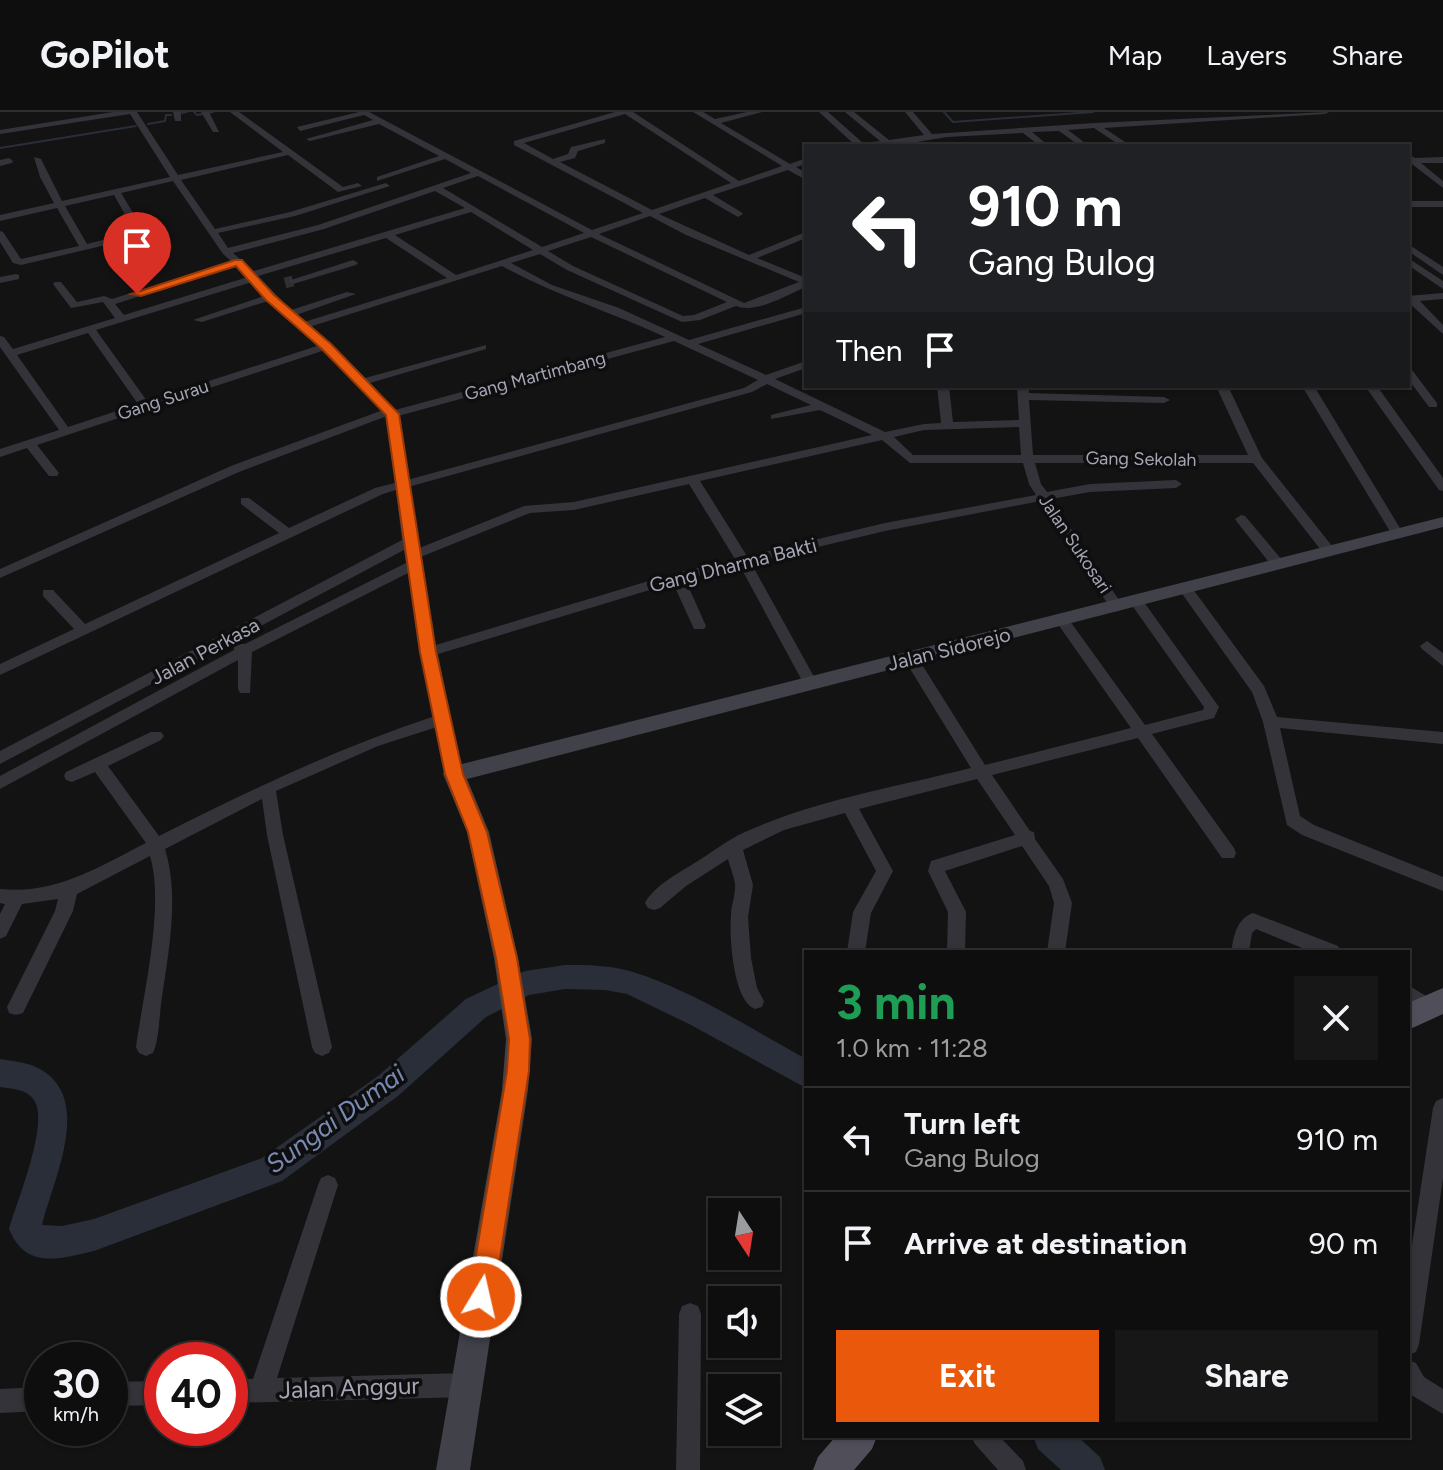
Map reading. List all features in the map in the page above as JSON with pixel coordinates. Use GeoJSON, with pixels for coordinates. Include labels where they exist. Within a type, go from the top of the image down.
{"type":"FeatureCollection","features":[{"type":"Feature","properties":{"kind":"main road"},"geometry":{"type":"LineString","coordinates":[[831,1470],[857,1438]]}},
{"type":"Feature","properties":{"kind":"street"},"geometry":{"type":"LineString","coordinates":[[32,127],[40,112]]}},
{"type":"Feature","properties":{"kind":"street"},"geometry":{"type":"LineString","coordinates":[[0,132],[130,112],[226,252],[391,412],[428,652],[454,774],[478,832],[506,958],[519,1039],[515,1090],[453,1470]]}},
{"type":"Feature","properties":{"kind":"street"},"geometry":{"type":"LineString","coordinates":[[234,112],[341,190],[360,185]]}},
{"type":"Feature","properties":{"kind":"street"},"geometry":{"type":"LineString","coordinates":[[300,129],[364,112],[592,233],[735,303],[752,305],[804,283]]}},
{"type":"Feature","properties":{"kind":"street"},"geometry":{"type":"LineString","coordinates":[[738,184],[625,112],[517,142],[651,214],[804,281]]}},
{"type":"Feature","properties":{"kind":"street"},"geometry":{"type":"LineString","coordinates":[[697,112],[804,176]]}},
{"type":"Feature","properties":{"kind":"street"},"geometry":{"type":"LineString","coordinates":[[713,122],[758,112]]}},
{"type":"Feature","properties":{"kind":"street"},"geometry":{"type":"LineString","coordinates":[[823,112],[859,144]]}},
{"type":"Feature","properties":{"kind":"street"},"geometry":{"type":"LineString","coordinates":[[849,112],[888,144],[947,135],[1325,112]]}},
{"type":"Feature","properties":{"kind":"street"},"geometry":{"type":"LineString","coordinates":[[909,112],[930,137]]}},
{"type":"Feature","properties":{"kind":"street"},"geometry":{"type":"LineString","coordinates":[[205,113],[216,130]]}},
{"type":"Feature","properties":{"kind":"street"},"geometry":{"type":"LineString","coordinates":[[310,139],[380,121]]}},
{"type":"Feature","properties":{"kind":"street"},"geometry":{"type":"LineString","coordinates":[[1094,125],[1124,144]]}},
{"type":"Feature","properties":{"kind":"street"},"geometry":{"type":"LineString","coordinates":[[1059,127],[1082,144]]}},
{"type":"Feature","properties":{"kind":"street"},"geometry":{"type":"LineString","coordinates":[[1024,130],[1042,144]]}},
{"type":"Feature","properties":{"kind":"street"},"geometry":{"type":"LineString","coordinates":[[985,133],[1000,144]]}},
{"type":"Feature","properties":{"kind":"street"},"geometry":{"type":"LineString","coordinates":[[947,135],[958,144]]}},
{"type":"Feature","properties":{"kind":"street"},"geometry":{"type":"LineString","coordinates":[[551,162],[572,156],[574,149],[602,141]]}},
{"type":"Feature","properties":{"kind":"street"},"geometry":{"type":"LineString","coordinates":[[0,218],[292,152]]}},
{"type":"Feature","properties":{"kind":"street"},"geometry":{"type":"LineString","coordinates":[[212,232],[292,214],[446,156]]}},
{"type":"Feature","properties":{"kind":"street"},"geometry":{"type":"LineString","coordinates":[[37,159],[84,247]]}},
{"type":"Feature","properties":{"kind":"street"},"geometry":{"type":"LineString","coordinates":[[1411,159],[1443,160]]}},
{"type":"Feature","properties":{"kind":"street"},"geometry":{"type":"LineString","coordinates":[[1411,159],[1443,185]]}},
{"type":"Feature","properties":{"kind":"street"},"geometry":{"type":"LineString","coordinates":[[302,326],[503,263],[804,162]]}},
{"type":"Feature","properties":{"kind":"street"},"geometry":{"type":"LineString","coordinates":[[226,252],[321,227],[479,173]]}},
{"type":"Feature","properties":{"kind":"street"},"geometry":{"type":"LineString","coordinates":[[437,188],[539,250],[597,281],[682,319],[696,318],[735,303]]}},
{"type":"Feature","properties":{"kind":"street"},"geometry":{"type":"LineString","coordinates":[[0,234],[20,262],[141,234],[117,193]]}},
{"type":"Feature","properties":{"kind":"street"},"geometry":{"type":"LineString","coordinates":[[706,195],[738,214]]}},
{"type":"Feature","properties":{"kind":"street"},"geometry":{"type":"LineString","coordinates":[[1410,204],[1443,204]]}},
{"type":"Feature","properties":{"kind":"street"},"geometry":{"type":"LineString","coordinates":[[12,353],[472,209]]}},
{"type":"Feature","properties":{"kind":"street"},"geometry":{"type":"LineString","coordinates":[[388,235],[454,278]]}},
{"type":"Feature","properties":{"kind":"street"},"geometry":{"type":"LineString","coordinates":[[749,258],[804,236]]}},
{"type":"Feature","properties":{"kind":"street"},"geometry":{"type":"LineString","coordinates":[[1410,248],[1443,272]]}},
{"type":"Feature","properties":{"kind":"street"},"geometry":{"type":"LineString","coordinates":[[58,284],[75,306],[104,299],[111,302],[238,262]]}},
{"type":"Feature","properties":{"kind":"street"},"geometry":{"type":"LineString","coordinates":[[1410,262],[1443,286]]}},
{"type":"Feature","properties":{"kind":"street"},"geometry":{"type":"LineString","coordinates":[[293,281],[353,263]]}},
{"type":"Feature","properties":{"kind":"street","name":"Gang Sekolah"},"geometry":{"type":"LineString","coordinates":[[503,263],[557,291],[615,310],[768,380],[891,440],[906,457],[1155,461],[1256,459]]}},
{"type":"Feature","properties":{"kind":"street"},"geometry":{"type":"LineString","coordinates":[[0,280],[16,277]]}},
{"type":"Feature","properties":{"kind":"street"},"geometry":{"type":"LineString","coordinates":[[198,320],[269,291]]}},
{"type":"Feature","properties":{"kind":"street"},"geometry":{"type":"LineString","coordinates":[[290,314],[351,294]]}},
{"type":"Feature","properties":{"kind":"street"},"geometry":{"type":"LineString","coordinates":[[1410,299],[1443,296]]}},
{"type":"Feature","properties":{"kind":"street"},"geometry":{"type":"LineString","coordinates":[[1410,299],[1443,331]]}},
{"type":"Feature","properties":{"kind":"street"},"geometry":{"type":"LineString","coordinates":[[111,302],[108,305],[122,319]]}},
{"type":"Feature","properties":{"kind":"street"},"geometry":{"type":"LineString","coordinates":[[690,343],[804,311]]}},
{"type":"Feature","properties":{"kind":"street"},"geometry":{"type":"LineString","coordinates":[[90,329],[145,406]]}},
{"type":"Feature","properties":{"kind":"street","name":"Gang Martimbang"},"geometry":{"type":"LineString","coordinates":[[0,574],[235,469],[391,412],[677,337]]}},
{"type":"Feature","properties":{"kind":"street"},"geometry":{"type":"LineString","coordinates":[[0,339],[12,353],[33,390],[66,432]]}},
{"type":"Feature","properties":{"kind":"street","name":"Gang Surau"},"geometry":{"type":"LineString","coordinates":[[0,453],[326,346]]}},
{"type":"Feature","properties":{"kind":"street"},"geometry":{"type":"LineString","coordinates":[[362,382],[482,347]]}},
{"type":"Feature","properties":{"kind":"street"},"geometry":{"type":"LineString","coordinates":[[0,670],[370,494],[748,390],[786,369],[804,364]]}},
{"type":"Feature","properties":{"kind":"street"},"geometry":{"type":"LineString","coordinates":[[1410,375],[1433,405]]}},
{"type":"Feature","properties":{"kind":"street"},"geometry":{"type":"LineString","coordinates":[[943,388],[947,425]]}},
{"type":"Feature","properties":{"kind":"street"},"geometry":{"type":"LineString","coordinates":[[1223,388],[1256,459],[1329,551]]}},
{"type":"Feature","properties":{"kind":"street"},"geometry":{"type":"LineString","coordinates":[[1309,388],[1397,533]]}},
{"type":"Feature","properties":{"kind":"street"},"geometry":{"type":"LineString","coordinates":[[1372,388],[1443,487]]}},
{"type":"Feature","properties":{"kind":"street"},"geometry":{"type":"LineString","coordinates":[[1024,391],[1164,400]]}},
{"type":"Feature","properties":{"kind":"street","name":"Jalan Sukosari"},"geometry":{"type":"LineString","coordinates":[[1024,391],[1027,457],[1032,477],[1116,606]]}},
{"type":"Feature","properties":{"kind":"street"},"geometry":{"type":"LineString","coordinates":[[775,417],[821,406]]}},
{"type":"Feature","properties":{"kind":"street"},"geometry":{"type":"LineString","coordinates":[[0,783],[245,650],[412,554],[528,509],[568,508],[947,425],[1025,423]]}},
{"type":"Feature","properties":{"kind":"street"},"geometry":{"type":"LineString","coordinates":[[30,444],[53,473]]}},
{"type":"Feature","properties":{"kind":"street"},"geometry":{"type":"LineString","coordinates":[[692,479],[746,562],[766,605],[811,684]]}},
{"type":"Feature","properties":{"kind":"street","name":"Gang Dharma Bakti"},"geometry":{"type":"LineString","coordinates":[[428,652],[677,577],[885,527],[1109,486],[1176,484]]}},
{"type":"Feature","properties":{"kind":"street"},"geometry":{"type":"LineString","coordinates":[[245,501],[286,532]]}},
{"type":"Feature","properties":{"kind":"street"},"geometry":{"type":"LineString","coordinates":[[1241,519],[1277,563]]}},
{"type":"Feature","properties":{"kind":"street","name":"Jalan Sidorejo"},"geometry":{"type":"LineString","coordinates":[[454,774],[1443,522]]}},
{"type":"Feature","properties":{"kind":"street","name":"Jalan Perkasa"},"geometry":{"type":"LineString","coordinates":[[0,758],[230,638],[412,554]]}},
{"type":"Feature","properties":{"kind":"street"},"geometry":{"type":"LineString","coordinates":[[677,577],[699,626]]}},
{"type":"Feature","properties":{"kind":"street"},"geometry":{"type":"LineString","coordinates":[[1185,588],[1253,680],[1271,722],[1292,816],[1297,823],[1443,884]]}},
{"type":"Feature","properties":{"kind":"street"},"geometry":{"type":"LineString","coordinates":[[48,593],[83,630]]}},
{"type":"Feature","properties":{"kind":"street"},"geometry":{"type":"LineString","coordinates":[[654,903],[680,881],[748,838],[780,825],[1209,714],[1212,707],[1136,601]]}},
{"type":"Feature","properties":{"kind":"street"},"geometry":{"type":"LineString","coordinates":[[1062,620],[1228,853]]}},
{"type":"Feature","properties":{"kind":"street"},"geometry":{"type":"LineString","coordinates":[[230,638],[245,650]]}},
{"type":"Feature","properties":{"kind":"street"},"geometry":{"type":"LineString","coordinates":[[1427,646],[1443,661]]}},
{"type":"Feature","properties":{"kind":"street"},"geometry":{"type":"LineString","coordinates":[[245,650],[245,689]]}},
{"type":"Feature","properties":{"kind":"street"},"geometry":{"type":"LineString","coordinates":[[911,659],[982,773],[1028,837],[1063,897],[1056,950]]}},
{"type":"Feature","properties":{"kind":"street"},"geometry":{"type":"LineString","coordinates":[[0,931],[8,897],[69,890],[268,788],[373,742],[444,719]]}},
{"type":"Feature","properties":{"kind":"street"},"geometry":{"type":"LineString","coordinates":[[1271,722],[1443,738]]}},
{"type":"Feature","properties":{"kind":"street"},"geometry":{"type":"LineString","coordinates":[[72,776],[156,736]]}},
{"type":"Feature","properties":{"kind":"street"},"geometry":{"type":"LineString","coordinates":[[98,764],[156,845],[163,873],[162,910],[146,1047]]}},
{"type":"Feature","properties":{"kind":"street"},"geometry":{"type":"LineString","coordinates":[[268,788],[275,835],[322,1047]]}},
{"type":"Feature","properties":{"kind":"street"},"geometry":{"type":"LineString","coordinates":[[849,805],[885,871],[862,912],[856,950]]}},
{"type":"Feature","properties":{"kind":"street"},"geometry":{"type":"LineString","coordinates":[[956,950],[957,912],[936,871],[937,866],[1028,837]]}},
{"type":"Feature","properties":{"kind":"street"},"geometry":{"type":"LineString","coordinates":[[734,849],[744,885],[739,917],[742,958],[748,990],[755,1001]]}},
{"type":"Feature","properties":{"kind":"street"},"geometry":{"type":"LineString","coordinates":[[16,1007],[64,911],[69,890]]}},
{"type":"Feature","properties":{"kind":"street"},"geometry":{"type":"LineString","coordinates":[[1240,950],[1244,930],[1253,920],[1327,950]]}},
{"type":"Feature","properties":{"kind":"street"},"geometry":{"type":"LineString","coordinates":[[1410,1331],[1443,1108]]}},
{"type":"Feature","properties":{"kind":"street"},"geometry":{"type":"LineString","coordinates":[[261,1391],[328,1185]]}},
{"type":"Feature","properties":{"kind":"street"},"geometry":{"type":"LineString","coordinates":[[688,1470],[690,1314]]}},
{"type":"Feature","properties":{"kind":"street"},"geometry":{"type":"LineString","coordinates":[[1410,1374],[1416,1385],[1443,1402]]}},
{"type":"Feature","properties":{"kind":"street","name":"Jalan Anggur"},"geometry":{"type":"LineString","coordinates":[[248,1391],[467,1385]]}},
{"type":"Feature","properties":{"kind":"street"},"geometry":{"type":"LineString","coordinates":[[0,1401],[24,1400]]}},
{"type":"Feature","properties":{"kind":"street"},"geometry":{"type":"LineString","coordinates":[[985,1438],[1014,1470]]}},
{"type":"Feature","properties":{"kind":"waterway"},"geometry":{"type":"LineString","coordinates":[[182,113],[187,112]]}},
{"type":"Feature","properties":{"kind":"waterway"},"geometry":{"type":"LineString","coordinates":[[194,112],[197,115],[213,112]]}},
{"type":"Feature","properties":{"kind":"waterway"},"geometry":{"type":"LineString","coordinates":[[944,112],[953,122],[1093,112]]}},
{"type":"Feature","properties":{"kind":"waterway"},"geometry":{"type":"LineString","coordinates":[[148,124],[165,121],[166,115],[171,115]]}},
{"type":"Feature","properties":{"kind":"waterway"},"geometry":{"type":"LineString","coordinates":[[0,148],[136,126]]}},
{"type":"Feature","properties":{"kind":"waterway","name":"Sungai Dumai"},"geometry":{"type":"LineString","coordinates":[[0,1073],[29,1078],[46,1091],[53,1110],[52,1133],[25,1229],[32,1240],[62,1242],[94,1235],[271,1170],[388,1086],[476,1008],[525,983],[565,977],[605,978],[631,983],[701,1016],[804,1073]]}},
{"type":"Feature","properties":{"kind":"waterway","name":"Sungai Dumai"},"geometry":{"type":"LineString","coordinates":[[1053,1438],[1087,1470]]}},
{"type":"Feature","properties":{"kind":"tunnel"},"geometry":{"type":"LineString","coordinates":[[285,283],[293,281]]}},
{"type":"Feature","properties":{"kind":"route"},"geometry":{"type":"LineString","coordinates":[[137,294],[238,262],[270,297],[379,397],[392,414],[411,556],[428,652],[454,774],[478,832],[506,958],[519,1039],[518,1071],[481,1297]]}}]}
